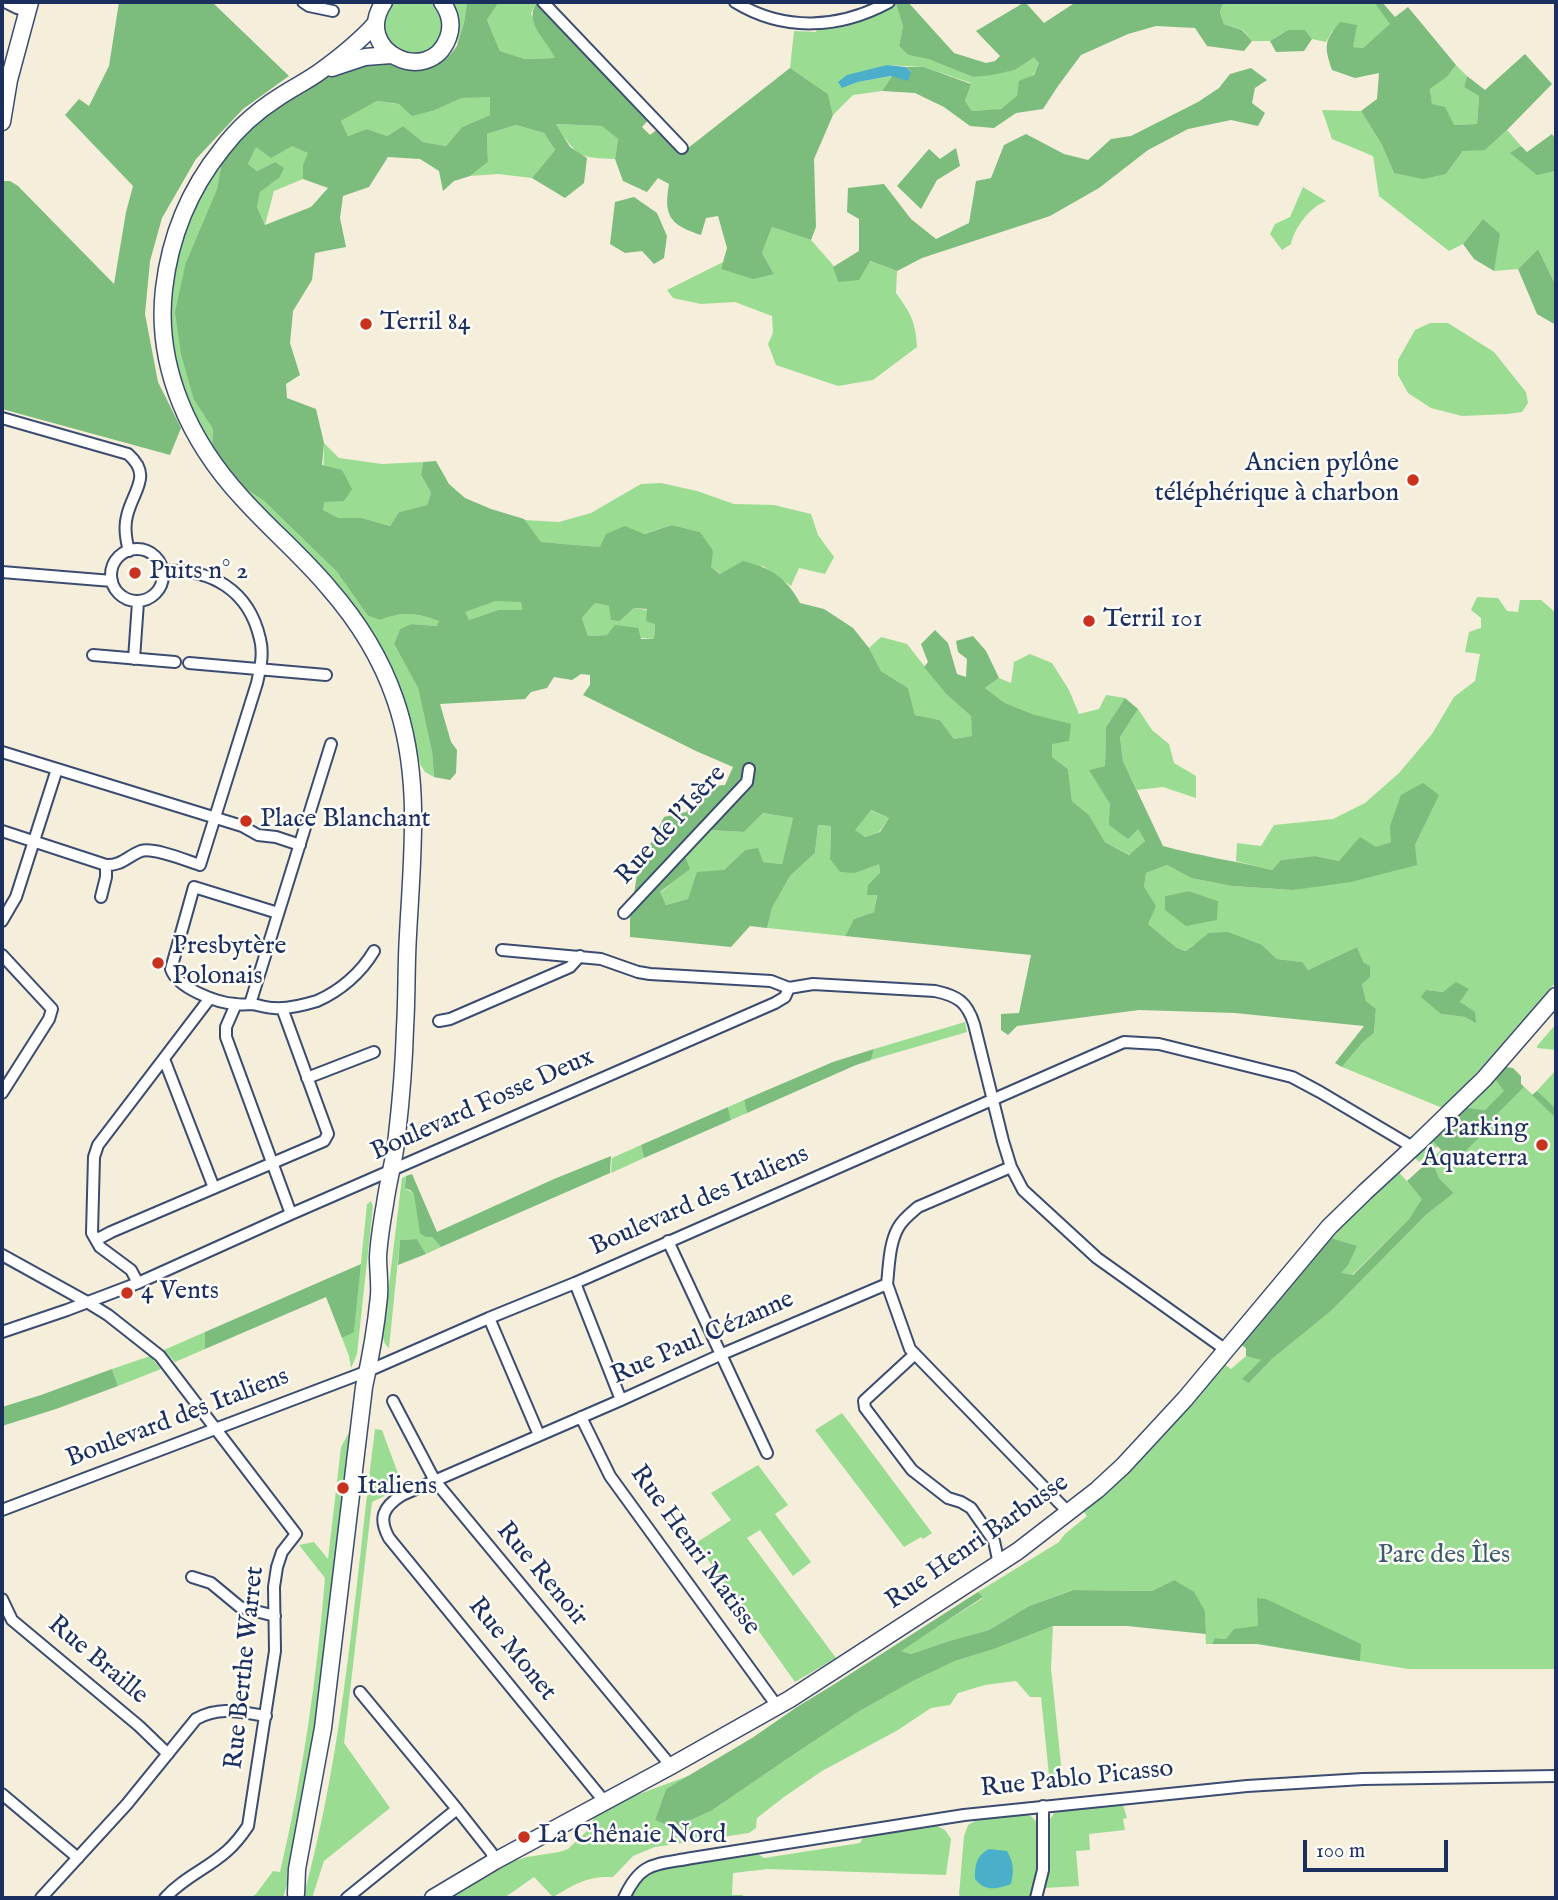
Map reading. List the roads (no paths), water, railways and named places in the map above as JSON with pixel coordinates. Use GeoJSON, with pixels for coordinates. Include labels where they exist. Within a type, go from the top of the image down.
{"type":"FeatureCollection","features":[{"type":"Feature","properties":{"kind":"main road"},"geometry":{"type":"LineString","coordinates":[[379,9],[379,41],[391,55],[405,61],[421,61],[435,55],[446,43],[450,28],[449,12],[442,2]]}},
{"type":"Feature","properties":{"kind":"main road"},"geometry":{"type":"LineString","coordinates":[[2,122],[9,80],[28,6]]}},
{"type":"Feature","properties":{"kind":"main road"},"geometry":{"type":"LineString","coordinates":[[295,1896],[297,1869],[323,1728],[363,1391],[373,1347],[379,1291],[378,1258],[397,1139],[414,835],[412,775],[406,737],[387,677],[378,658],[327,585],[225,478],[187,420],[171,375],[162,317],[165,276],[176,230],[197,186],[225,144],[260,111],[317,74],[358,42],[379,9]]}},
{"type":"Feature","properties":{"kind":"main road"},"geometry":{"type":"LineString","coordinates":[[317,74],[365,57],[391,55]]}},
{"type":"Feature","properties":{"kind":"main road","name":"Rue Henri Barbusse"},"geometry":{"type":"LineString","coordinates":[[433,1898],[495,1861],[778,1706],[999,1564],[1069,1513],[1123,1466],[1226,1350],[1329,1227],[1484,1079],[1556,996]]}},
{"type":"Feature","properties":{"kind":"street"},"geometry":{"type":"LineString","coordinates":[[5,2],[17,8],[28,6]]}},
{"type":"Feature","properties":{"kind":"street"},"geometry":{"type":"LineString","coordinates":[[303,2],[309,6],[333,11]]}},
{"type":"Feature","properties":{"kind":"street"},"geometry":{"type":"LineString","coordinates":[[544,2],[682,148]]}},
{"type":"Feature","properties":{"kind":"street"},"geometry":{"type":"LineString","coordinates":[[735,2],[770,18],[819,24],[859,16],[889,2]]}},
{"type":"Feature","properties":{"kind":"street"},"geometry":{"type":"LineString","coordinates":[[2,418],[128,454],[137,462],[141,477],[126,518],[129,551]]}},
{"type":"Feature","properties":{"kind":"street"},"geometry":{"type":"LineString","coordinates":[[142,550],[153,555],[163,571],[162,583],[156,593],[138,602],[122,596],[112,580],[115,562],[129,551],[142,550]]}},
{"type":"Feature","properties":{"kind":"street"},"geometry":{"type":"LineString","coordinates":[[2,831],[106,865],[120,864],[142,851],[151,850],[200,865],[257,683],[262,654],[261,640],[252,616],[228,587],[205,574],[163,571]]}},
{"type":"Feature","properties":{"kind":"street"},"geometry":{"type":"LineString","coordinates":[[2,572],[112,580]]}},
{"type":"Feature","properties":{"kind":"street"},"geometry":{"type":"LineString","coordinates":[[134,659],[138,602]]}},
{"type":"Feature","properties":{"kind":"street"},"geometry":{"type":"LineString","coordinates":[[93,655],[175,662]]}},
{"type":"Feature","properties":{"kind":"street"},"geometry":{"type":"LineString","coordinates":[[189,663],[326,675]]}},
{"type":"Feature","properties":{"kind":"street"},"geometry":{"type":"LineString","coordinates":[[250,1004],[331,744]]}},
{"type":"Feature","properties":{"kind":"street"},"geometry":{"type":"LineString","coordinates":[[2,752],[242,826],[258,835],[276,837],[300,845]]}},
{"type":"Feature","properties":{"kind":"street"},"geometry":{"type":"LineString","coordinates":[[2,921],[16,897],[57,769]]}},
{"type":"Feature","properties":{"kind":"street","name":"Rue de l'Isère"},"geometry":{"type":"LineString","coordinates":[[624,913],[747,782],[749,769]]}},
{"type":"Feature","properties":{"kind":"street"},"geometry":{"type":"LineString","coordinates":[[101,897],[106,865]]}},
{"type":"Feature","properties":{"kind":"street"},"geometry":{"type":"LineString","coordinates":[[278,913],[194,887],[171,971],[183,984],[210,998],[236,1004],[282,1008],[310,1003],[329,994],[365,967],[374,951]]}},
{"type":"Feature","properties":{"kind":"street"},"geometry":{"type":"LineString","coordinates":[[502,950],[605,960],[638,972],[771,981],[789,988],[813,984],[935,991],[955,997],[970,1013],[974,1024],[1011,1167],[1023,1190],[1097,1258],[1226,1350]]}},
{"type":"Feature","properties":{"kind":"street"},"geometry":{"type":"LineString","coordinates":[[2,955],[52,1009],[49,1019],[2,1093]]}},
{"type":"Feature","properties":{"kind":"street"},"geometry":{"type":"LineString","coordinates":[[439,1021],[450,1019],[570,967],[580,956]]}},
{"type":"Feature","properties":{"kind":"street","name":"Boulevard Fosse Deux"},"geometry":{"type":"LineString","coordinates":[[2,1332],[138,1283],[775,1003],[785,997],[789,988]]}},
{"type":"Feature","properties":{"kind":"street"},"geometry":{"type":"LineString","coordinates":[[138,1283],[131,1270],[100,1247],[92,1233],[93,1157],[98,1145],[210,998]]}},
{"type":"Feature","properties":{"kind":"street"},"geometry":{"type":"LineString","coordinates":[[236,1004],[226,1027],[226,1037],[291,1214]]}},
{"type":"Feature","properties":{"kind":"street"},"geometry":{"type":"LineString","coordinates":[[96,1240],[324,1141],[328,1134],[282,1008]]}},
{"type":"Feature","properties":{"kind":"street","name":"Boulevard des Italiens"},"geometry":{"type":"LineString","coordinates":[[2,1510],[368,1371],[1124,1042],[1147,1042],[1292,1077],[1412,1149]]}},
{"type":"Feature","properties":{"kind":"street"},"geometry":{"type":"LineString","coordinates":[[307,1078],[373,1052]]}},
{"type":"Feature","properties":{"kind":"street"},"geometry":{"type":"LineString","coordinates":[[164,1059],[214,1188]]}},
{"type":"Feature","properties":{"kind":"street"},"geometry":{"type":"LineString","coordinates":[[1011,1167],[918,1208],[907,1217],[898,1227],[893,1241],[887,1284],[910,1349],[1069,1513]]}},
{"type":"Feature","properties":{"kind":"street"},"geometry":{"type":"LineString","coordinates":[[668,1241],[767,1453]]}},
{"type":"Feature","properties":{"kind":"street"},"geometry":{"type":"LineString","coordinates":[[2,1255],[88,1302],[134,1334],[160,1356],[216,1429]]}},
{"type":"Feature","properties":{"kind":"street"},"geometry":{"type":"LineString","coordinates":[[575,1283],[621,1400]]}},
{"type":"Feature","properties":{"kind":"street","name":"Rue Paul Cézanne"},"geometry":{"type":"LineString","coordinates":[[383,1527],[384,1512],[391,1502],[402,1495],[720,1354],[887,1284]]}},
{"type":"Feature","properties":{"kind":"street"},"geometry":{"type":"LineString","coordinates":[[489,1318],[539,1436]]}},
{"type":"Feature","properties":{"kind":"street"},"geometry":{"type":"LineString","coordinates":[[915,1354],[864,1401],[865,1408],[912,1470],[948,1498],[971,1508],[994,1541],[999,1564]]}},
{"type":"Feature","properties":{"kind":"street","name":"Rue Renoir"},"geometry":{"type":"LineString","coordinates":[[393,1401],[435,1481],[671,1766]]}},
{"type":"Feature","properties":{"kind":"street","name":"Rue Henri Matisse"},"geometry":{"type":"LineString","coordinates":[[581,1417],[610,1476],[778,1706]]}},
{"type":"Feature","properties":{"kind":"street","name":"Rue Berthe Warret"},"geometry":{"type":"LineString","coordinates":[[165,1898],[177,1885],[225,1853],[248,1826],[275,1651],[274,1587],[277,1567],[282,1552],[296,1534],[216,1429]]}},
{"type":"Feature","properties":{"kind":"street","name":"Rue Monet"},"geometry":{"type":"LineString","coordinates":[[383,1527],[389,1538],[604,1801]]}},
{"type":"Feature","properties":{"kind":"street"},"geometry":{"type":"LineString","coordinates":[[192,1577],[211,1583],[240,1607],[275,1616]]}},
{"type":"Feature","properties":{"kind":"street","name":"Rue Braille"},"geometry":{"type":"LineString","coordinates":[[2,1599],[12,1620],[168,1754]]}},
{"type":"Feature","properties":{"kind":"street"},"geometry":{"type":"LineString","coordinates":[[360,1692],[457,1809],[495,1861]]}},
{"type":"Feature","properties":{"kind":"street"},"geometry":{"type":"LineString","coordinates":[[41,1898],[127,1804],[195,1719],[209,1712],[244,1712],[266,1716]]}},
{"type":"Feature","properties":{"kind":"street","name":"Rue Pablo Picasso"},"geometry":{"type":"LineString","coordinates":[[624,1898],[640,1871],[663,1863],[964,1815],[1255,1785],[1363,1779],[1556,1776]]}},
{"type":"Feature","properties":{"kind":"street"},"geometry":{"type":"LineString","coordinates":[[2,1794],[78,1858]]}},
{"type":"Feature","properties":{"kind":"street"},"geometry":{"type":"LineString","coordinates":[[1036,1898],[1043,1870],[1043,1807]]}},
{"type":"Feature","properties":{"kind":"street"},"geometry":{"type":"LineString","coordinates":[[348,1898],[457,1809]]}},
{"type":"Feature","properties":{"kind":"water"},"geometry":{"type":"Polygon","coordinates":[[[887,65],[906,67],[911,72],[908,81],[891,76],[842,88],[838,82],[847,75],[887,65]]]}},
{"type":"Feature","properties":{"kind":"water"},"geometry":{"type":"Polygon","coordinates":[[[989,1849],[1007,1851],[1013,1867],[1011,1884],[992,1888],[983,1886],[975,1879],[977,1861],[989,1849]]]}},
{"type":"Feature","properties":{"kind":"place","name":"Terril 84"},"geometry":{"type":"Point","coordinates":[366,324]}},
{"type":"Feature","properties":{"kind":"place","name":"Ancien pylône téléphérique à charbon"},"geometry":{"type":"Point","coordinates":[1413,480]}},
{"type":"Feature","properties":{"kind":"place","name":"Puits n° 2"},"geometry":{"type":"Point","coordinates":[135,573]}},
{"type":"Feature","properties":{"kind":"place","name":"Terril 101"},"geometry":{"type":"Point","coordinates":[1089,621]}},
{"type":"Feature","properties":{"kind":"place","name":"Place Blanchant"},"geometry":{"type":"Point","coordinates":[246,821]}},
{"type":"Feature","properties":{"kind":"place","name":"Presbytère Polonais"},"geometry":{"type":"Point","coordinates":[158,963]}},
{"type":"Feature","properties":{"kind":"place","name":"Parking Aquaterra"},"geometry":{"type":"Point","coordinates":[1542,1145]}},
{"type":"Feature","properties":{"kind":"place","name":"4 Vents"},"geometry":{"type":"Point","coordinates":[127,1293]}},
{"type":"Feature","properties":{"kind":"place","name":"Italiens"},"geometry":{"type":"Point","coordinates":[343,1488]}},
{"type":"Feature","properties":{"kind":"place","name":"La Chênaie Nord"},"geometry":{"type":"Point","coordinates":[524,1837]}},
{"type":"Feature","properties":{"kind":"park label","name":"Parc des Îles"},"geometry":{"type":"Point","coordinates":[1444,1557]}}]}
